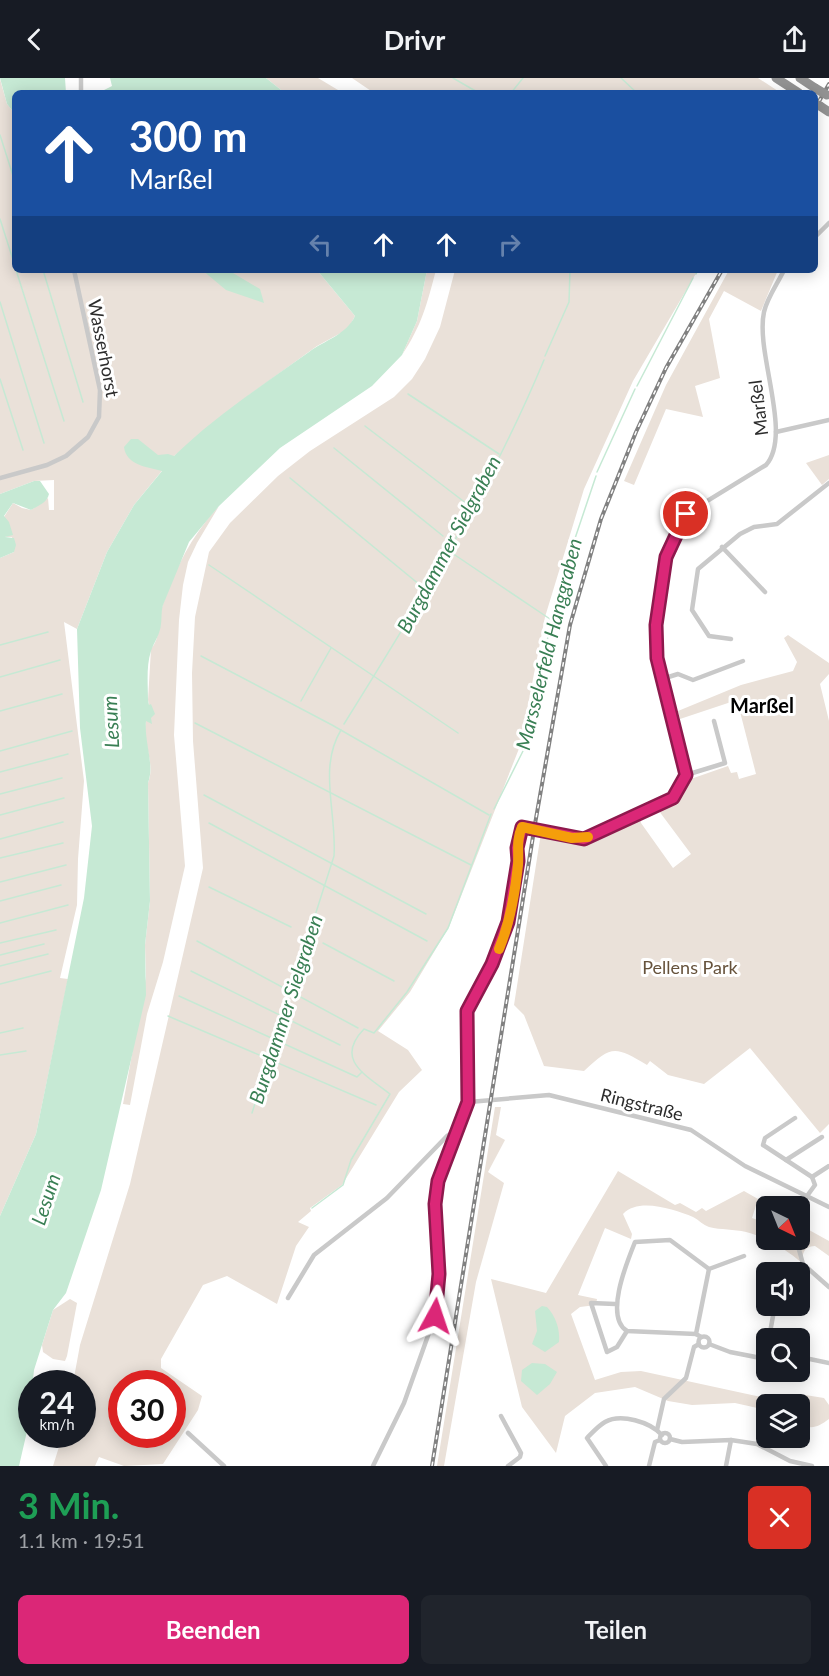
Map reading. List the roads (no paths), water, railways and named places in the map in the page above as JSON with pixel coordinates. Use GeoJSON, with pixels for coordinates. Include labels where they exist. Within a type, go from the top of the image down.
{"type":"FeatureCollection","features":[{"type":"Feature","properties":{"kind":"highway"},"geometry":{"type":"LineString","coordinates":[[776,78],[794,90]]}},
{"type":"Feature","properties":{"kind":"highway"},"geometry":{"type":"LineString","coordinates":[[800,78],[828,96]]}},
{"type":"Feature","properties":{"kind":"street"},"geometry":{"type":"LineString","coordinates":[[818,234],[829,223]]}},
{"type":"Feature","properties":{"kind":"street","name":"Wasserhorst"},"geometry":{"type":"LineString","coordinates":[[0,478],[47,465],[66,456],[88,437],[99,417],[100,390],[75,273]]}},
{"type":"Feature","properties":{"kind":"street","name":"Marßel"},"geometry":{"type":"LineString","coordinates":[[686,775],[657,658],[661,579],[666,557],[686,514],[700,503],[766,465],[774,456],[776,432],[764,343],[764,312],[783,273]]}},
{"type":"Feature","properties":{"kind":"street"},"geometry":{"type":"LineString","coordinates":[[776,432],[829,420]]}},
{"type":"Feature","properties":{"kind":"street"},"geometry":{"type":"LineString","coordinates":[[731,639],[710,636],[692,610],[698,569],[722,547],[754,527],[777,524],[829,483]]}},
{"type":"Feature","properties":{"kind":"street"},"geometry":{"type":"LineString","coordinates":[[722,547],[765,592]]}},
{"type":"Feature","properties":{"kind":"street"},"geometry":{"type":"LineString","coordinates":[[662,679],[678,674],[693,680],[743,661]]}},
{"type":"Feature","properties":{"kind":"street"},"geometry":{"type":"LineString","coordinates":[[373,1466],[404,1403],[435,1316],[439,1274],[436,1193],[438,1181],[468,1102],[467,1011],[492,964],[508,922],[518,861],[517,848],[522,827],[584,839],[673,798],[686,775],[725,763],[714,721]]}},
{"type":"Feature","properties":{"kind":"street","name":"Ringstraße"},"geometry":{"type":"LineString","coordinates":[[468,1102],[549,1095],[691,1131],[745,1166],[807,1196]]}},
{"type":"Feature","properties":{"kind":"street"},"geometry":{"type":"LineString","coordinates":[[795,1118],[765,1138],[763,1145],[812,1177],[814,1185],[807,1196]]}},
{"type":"Feature","properties":{"kind":"street"},"geometry":{"type":"LineString","coordinates":[[288,1298],[314,1255],[387,1198],[447,1136],[458,1129]]}},
{"type":"Feature","properties":{"kind":"street"},"geometry":{"type":"LineString","coordinates":[[786,1160],[822,1137]]}},
{"type":"Feature","properties":{"kind":"street"},"geometry":{"type":"LineString","coordinates":[[812,1177],[829,1166]]}},
{"type":"Feature","properties":{"kind":"street","name":"Ringstraße"},"geometry":{"type":"LineString","coordinates":[[810,1197],[828,1206]]}},
{"type":"Feature","properties":{"kind":"street"},"geometry":{"type":"LineString","coordinates":[[709,1269],[670,1240],[642,1239],[635,1242],[633,1246],[615,1304],[621,1325],[627,1331],[696,1334],[708,1337],[710,1344]]}},
{"type":"Feature","properties":{"kind":"street"},"geometry":{"type":"LineString","coordinates":[[709,1269],[744,1256]]}},
{"type":"Feature","properties":{"kind":"street"},"geometry":{"type":"LineString","coordinates":[[696,1334],[709,1269]]}},
{"type":"Feature","properties":{"kind":"street"},"geometry":{"type":"LineString","coordinates":[[810,1271],[829,1287]]}},
{"type":"Feature","properties":{"kind":"street"},"geometry":{"type":"LineString","coordinates":[[615,1304],[591,1303],[607,1352],[617,1347],[627,1331]]}},
{"type":"Feature","properties":{"kind":"street"},"geometry":{"type":"LineString","coordinates":[[657,1430],[664,1399],[686,1378],[694,1347],[699,1344],[701,1337]]}},
{"type":"Feature","properties":{"kind":"street"},"geometry":{"type":"LineString","coordinates":[[699,1344],[704,1347],[710,1344],[730,1352],[756,1357]]}},
{"type":"Feature","properties":{"kind":"street"},"geometry":{"type":"LineString","coordinates":[[810,1360],[829,1363]]}},
{"type":"Feature","properties":{"kind":"street"},"geometry":{"type":"LineString","coordinates":[[501,1416],[521,1453],[520,1458],[508,1466]]}},
{"type":"Feature","properties":{"kind":"street"},"geometry":{"type":"LineString","coordinates":[[606,1466],[587,1438],[606,1421],[630,1418],[657,1430],[664,1443],[670,1439],[682,1442],[731,1440],[757,1444],[790,1461],[812,1466]]}},
{"type":"Feature","properties":{"kind":"street"},"geometry":{"type":"LineString","coordinates":[[188,1433],[224,1466]]}},
{"type":"Feature","properties":{"kind":"street"},"geometry":{"type":"LineString","coordinates":[[649,1466],[655,1442],[661,1437]]}},
{"type":"Feature","properties":{"kind":"street"},"geometry":{"type":"LineString","coordinates":[[726,1466],[731,1440]]}},
{"type":"Feature","properties":{"kind":"water"},"geometry":{"type":"Polygon","coordinates":[[[0,78],[65,78],[66,90],[12,90],[12,110],[7,104],[0,78]]]}},
{"type":"Feature","properties":{"kind":"water"},"geometry":{"type":"Polygon","coordinates":[[[110,78],[266,78],[281,90],[104,90],[112,86],[110,78]]]}},
{"type":"Feature","properties":{"kind":"water"},"geometry":{"type":"Polygon","coordinates":[[[206,273],[233,273],[260,289],[264,303],[226,290],[206,273]]]}},
{"type":"Feature","properties":{"kind":"water","name":"Lesum"},"geometry":{"type":"Polygon","coordinates":[[[319,273],[426,273],[417,321],[402,355],[372,386],[280,448],[219,506],[189,542],[163,605],[160,628],[149,657],[148,669],[148,700],[155,714],[151,718],[152,724],[146,721],[150,761],[148,783],[150,901],[145,945],[146,995],[101,1190],[66,1293],[53,1310],[34,1370],[18,1370],[18,1448],[23,1448],[19,1466],[0,1466],[0,1216],[36,1134],[84,898],[92,826],[80,728],[77,629],[107,552],[134,505],[162,471],[133,461],[124,447],[131,439],[138,439],[158,455],[174,456],[240,401],[309,352],[335,337],[351,323],[355,316],[319,273]]]}},
{"type":"Feature","properties":{"kind":"water"},"geometry":{"type":"Polygon","coordinates":[[[34,481],[40,481],[49,494],[48,497],[31,510],[13,503],[4,516],[9,522],[13,535],[5,537],[14,538],[16,545],[14,552],[0,558],[0,494],[34,481]]]}},
{"type":"Feature","properties":{"kind":"water"},"geometry":{"type":"Polygon","coordinates":[[[542,1306],[547,1307],[553,1315],[559,1337],[559,1342],[545,1352],[532,1344],[537,1331],[535,1311],[542,1306]]]}},
{"type":"Feature","properties":{"kind":"water"},"geometry":{"type":"Polygon","coordinates":[[[532,1363],[545,1364],[557,1372],[550,1384],[537,1395],[521,1381],[522,1370],[532,1363]]]}},
{"type":"Feature","properties":{"kind":"waterway"},"geometry":{"type":"LineString","coordinates":[[453,78],[474,90]]}},
{"type":"Feature","properties":{"kind":"waterway","name":"Burgdammer Sielgraben"},"geometry":{"type":"LineString","coordinates":[[513,90],[523,78]]}},
{"type":"Feature","properties":{"kind":"waterway","name":"Marsselerfeld Hanggraben"},"geometry":{"type":"LineString","coordinates":[[621,78],[634,90]]}},
{"type":"Feature","properties":{"kind":"waterway"},"geometry":{"type":"LineString","coordinates":[[0,135],[12,173]]}},
{"type":"Feature","properties":{"kind":"waterway"},"geometry":{"type":"LineString","coordinates":[[0,219],[12,257]]}},
{"type":"Feature","properties":{"kind":"waterway"},"geometry":{"type":"LineString","coordinates":[[17,273],[64,421]]}},
{"type":"Feature","properties":{"kind":"waterway"},"geometry":{"type":"LineString","coordinates":[[44,273],[83,402]]}},
{"type":"Feature","properties":{"kind":"waterway","name":"Burgdammer Sielgraben"},"geometry":{"type":"LineString","coordinates":[[545,356],[569,302],[570,273]]}},
{"type":"Feature","properties":{"kind":"waterway","name":"Marsselerfeld Hanggraben"},"geometry":{"type":"LineString","coordinates":[[637,386],[693,278]]}},
{"type":"Feature","properties":{"kind":"waterway"},"geometry":{"type":"LineString","coordinates":[[0,302],[44,443]]}},
{"type":"Feature","properties":{"kind":"waterway","name":"Burgdammer Sielgraben"},"geometry":{"type":"LineString","coordinates":[[344,724],[399,636],[477,501],[544,360]]}},
{"type":"Feature","properties":{"kind":"waterway"},"geometry":{"type":"LineString","coordinates":[[0,379],[23,450]]}},
{"type":"Feature","properties":{"kind":"waterway","name":"Marsselerfeld Hanggraben"},"geometry":{"type":"LineString","coordinates":[[597,472],[635,389]]}},
{"type":"Feature","properties":{"kind":"waterway"},"geometry":{"type":"LineString","coordinates":[[408,394],[499,454]]}},
{"type":"Feature","properties":{"kind":"waterway"},"geometry":{"type":"LineString","coordinates":[[365,426],[471,507]]}},
{"type":"Feature","properties":{"kind":"waterway"},"geometry":{"type":"LineString","coordinates":[[334,448],[443,536]]}},
{"type":"Feature","properties":{"kind":"waterway","name":"Marsselerfeld Hanggraben"},"geometry":{"type":"LineString","coordinates":[[494,809],[523,751],[559,586],[596,476]]}},
{"type":"Feature","properties":{"kind":"waterway"},"geometry":{"type":"LineString","coordinates":[[290,478],[426,590]]}},
{"type":"Feature","properties":{"kind":"waterway"},"geometry":{"type":"LineString","coordinates":[[449,551],[550,619]]}},
{"type":"Feature","properties":{"kind":"waterway"},"geometry":{"type":"LineString","coordinates":[[209,565],[458,733]]}},
{"type":"Feature","properties":{"kind":"waterway"},"geometry":{"type":"LineString","coordinates":[[0,645],[48,632]]}},
{"type":"Feature","properties":{"kind":"waterway"},"geometry":{"type":"LineString","coordinates":[[301,701],[331,648]]}},
{"type":"Feature","properties":{"kind":"waterway"},"geometry":{"type":"LineString","coordinates":[[201,656],[332,725],[489,815]]}},
{"type":"Feature","properties":{"kind":"waterway"},"geometry":{"type":"LineString","coordinates":[[0,677],[60,660]]}},
{"type":"Feature","properties":{"kind":"waterway"},"geometry":{"type":"LineString","coordinates":[[0,711],[62,694]]}},
{"type":"Feature","properties":{"kind":"waterway","name":"Burgdammer Sielgraben"},"geometry":{"type":"LineString","coordinates":[[195,723],[471,865]]}},
{"type":"Feature","properties":{"kind":"waterway","name":"Burgdammer Sielgraben"},"geometry":{"type":"LineString","coordinates":[[252,1113],[334,856],[329,775],[334,745],[341,730]]}},
{"type":"Feature","properties":{"kind":"waterway"},"geometry":{"type":"LineString","coordinates":[[0,751],[72,731]]}},
{"type":"Feature","properties":{"kind":"waterway"},"geometry":{"type":"LineString","coordinates":[[0,772],[68,754]]}},
{"type":"Feature","properties":{"kind":"waterway"},"geometry":{"type":"LineString","coordinates":[[0,794],[62,778]]}},
{"type":"Feature","properties":{"kind":"waterway"},"geometry":{"type":"LineString","coordinates":[[204,795],[426,914]]}},
{"type":"Feature","properties":{"kind":"waterway"},"geometry":{"type":"LineString","coordinates":[[0,815],[64,798]]}},
{"type":"Feature","properties":{"kind":"waterway","name":"Marsselerfeld Hanggraben"},"geometry":{"type":"LineString","coordinates":[[312,1208],[343,1185],[351,1160],[390,1094],[357,1066],[352,1050],[356,1040],[364,1029],[374,1033],[407,992],[448,928],[491,814]]}},
{"type":"Feature","properties":{"kind":"waterway"},"geometry":{"type":"LineString","coordinates":[[0,839],[63,822]]}},
{"type":"Feature","properties":{"kind":"waterway"},"geometry":{"type":"LineString","coordinates":[[209,823],[427,941]]}},
{"type":"Feature","properties":{"kind":"waterway"},"geometry":{"type":"LineString","coordinates":[[0,858],[63,843]]}},
{"type":"Feature","properties":{"kind":"waterway"},"geometry":{"type":"LineString","coordinates":[[0,882],[66,865]]}},
{"type":"Feature","properties":{"kind":"waterway"},"geometry":{"type":"LineString","coordinates":[[0,901],[61,885]]}},
{"type":"Feature","properties":{"kind":"waterway"},"geometry":{"type":"LineString","coordinates":[[209,887],[291,927]]}},
{"type":"Feature","properties":{"kind":"waterway"},"geometry":{"type":"LineString","coordinates":[[0,923],[68,905]]}},
{"type":"Feature","properties":{"kind":"waterway"},"geometry":{"type":"LineString","coordinates":[[0,943],[56,930]]}},
{"type":"Feature","properties":{"kind":"waterway"},"geometry":{"type":"LineString","coordinates":[[197,941],[358,1028]]}},
{"type":"Feature","properties":{"kind":"waterway"},"geometry":{"type":"LineString","coordinates":[[323,943],[394,981]]}},
{"type":"Feature","properties":{"kind":"waterway"},"geometry":{"type":"LineString","coordinates":[[0,955],[44,944]]}},
{"type":"Feature","properties":{"kind":"waterway"},"geometry":{"type":"LineString","coordinates":[[0,966],[48,954]]}},
{"type":"Feature","properties":{"kind":"waterway"},"geometry":{"type":"LineString","coordinates":[[0,984],[51,971]]}},
{"type":"Feature","properties":{"kind":"waterway"},"geometry":{"type":"LineString","coordinates":[[191,971],[340,1045]]}},
{"type":"Feature","properties":{"kind":"waterway"},"geometry":{"type":"LineString","coordinates":[[179,996],[357,1077],[362,1072]]}},
{"type":"Feature","properties":{"kind":"waterway","name":"Burgdammer Sielgraben"},"geometry":{"type":"LineString","coordinates":[[168,1016],[376,1105]]}},
{"type":"Feature","properties":{"kind":"waterway"},"geometry":{"type":"LineString","coordinates":[[0,1033],[23,1028]]}},
{"type":"Feature","properties":{"kind":"waterway"},"geometry":{"type":"LineString","coordinates":[[0,1055],[26,1051]]}},
{"type":"Feature","properties":{"kind":"railway"},"geometry":{"type":"LineString","coordinates":[[818,103],[829,84]]}},
{"type":"Feature","properties":{"kind":"railway"},"geometry":{"type":"LineString","coordinates":[[432,1466],[535,824],[570,625],[601,519],[636,432],[666,368],[720,273]]}},
{"type":"Feature","properties":{"kind":"district","name":"Marßel"},"geometry":{"type":"Point","coordinates":[762,705]}},
{"type":"Feature","properties":{"kind":"park label","name":"Pellens Park"},"geometry":{"type":"Point","coordinates":[690,967]}}]}
